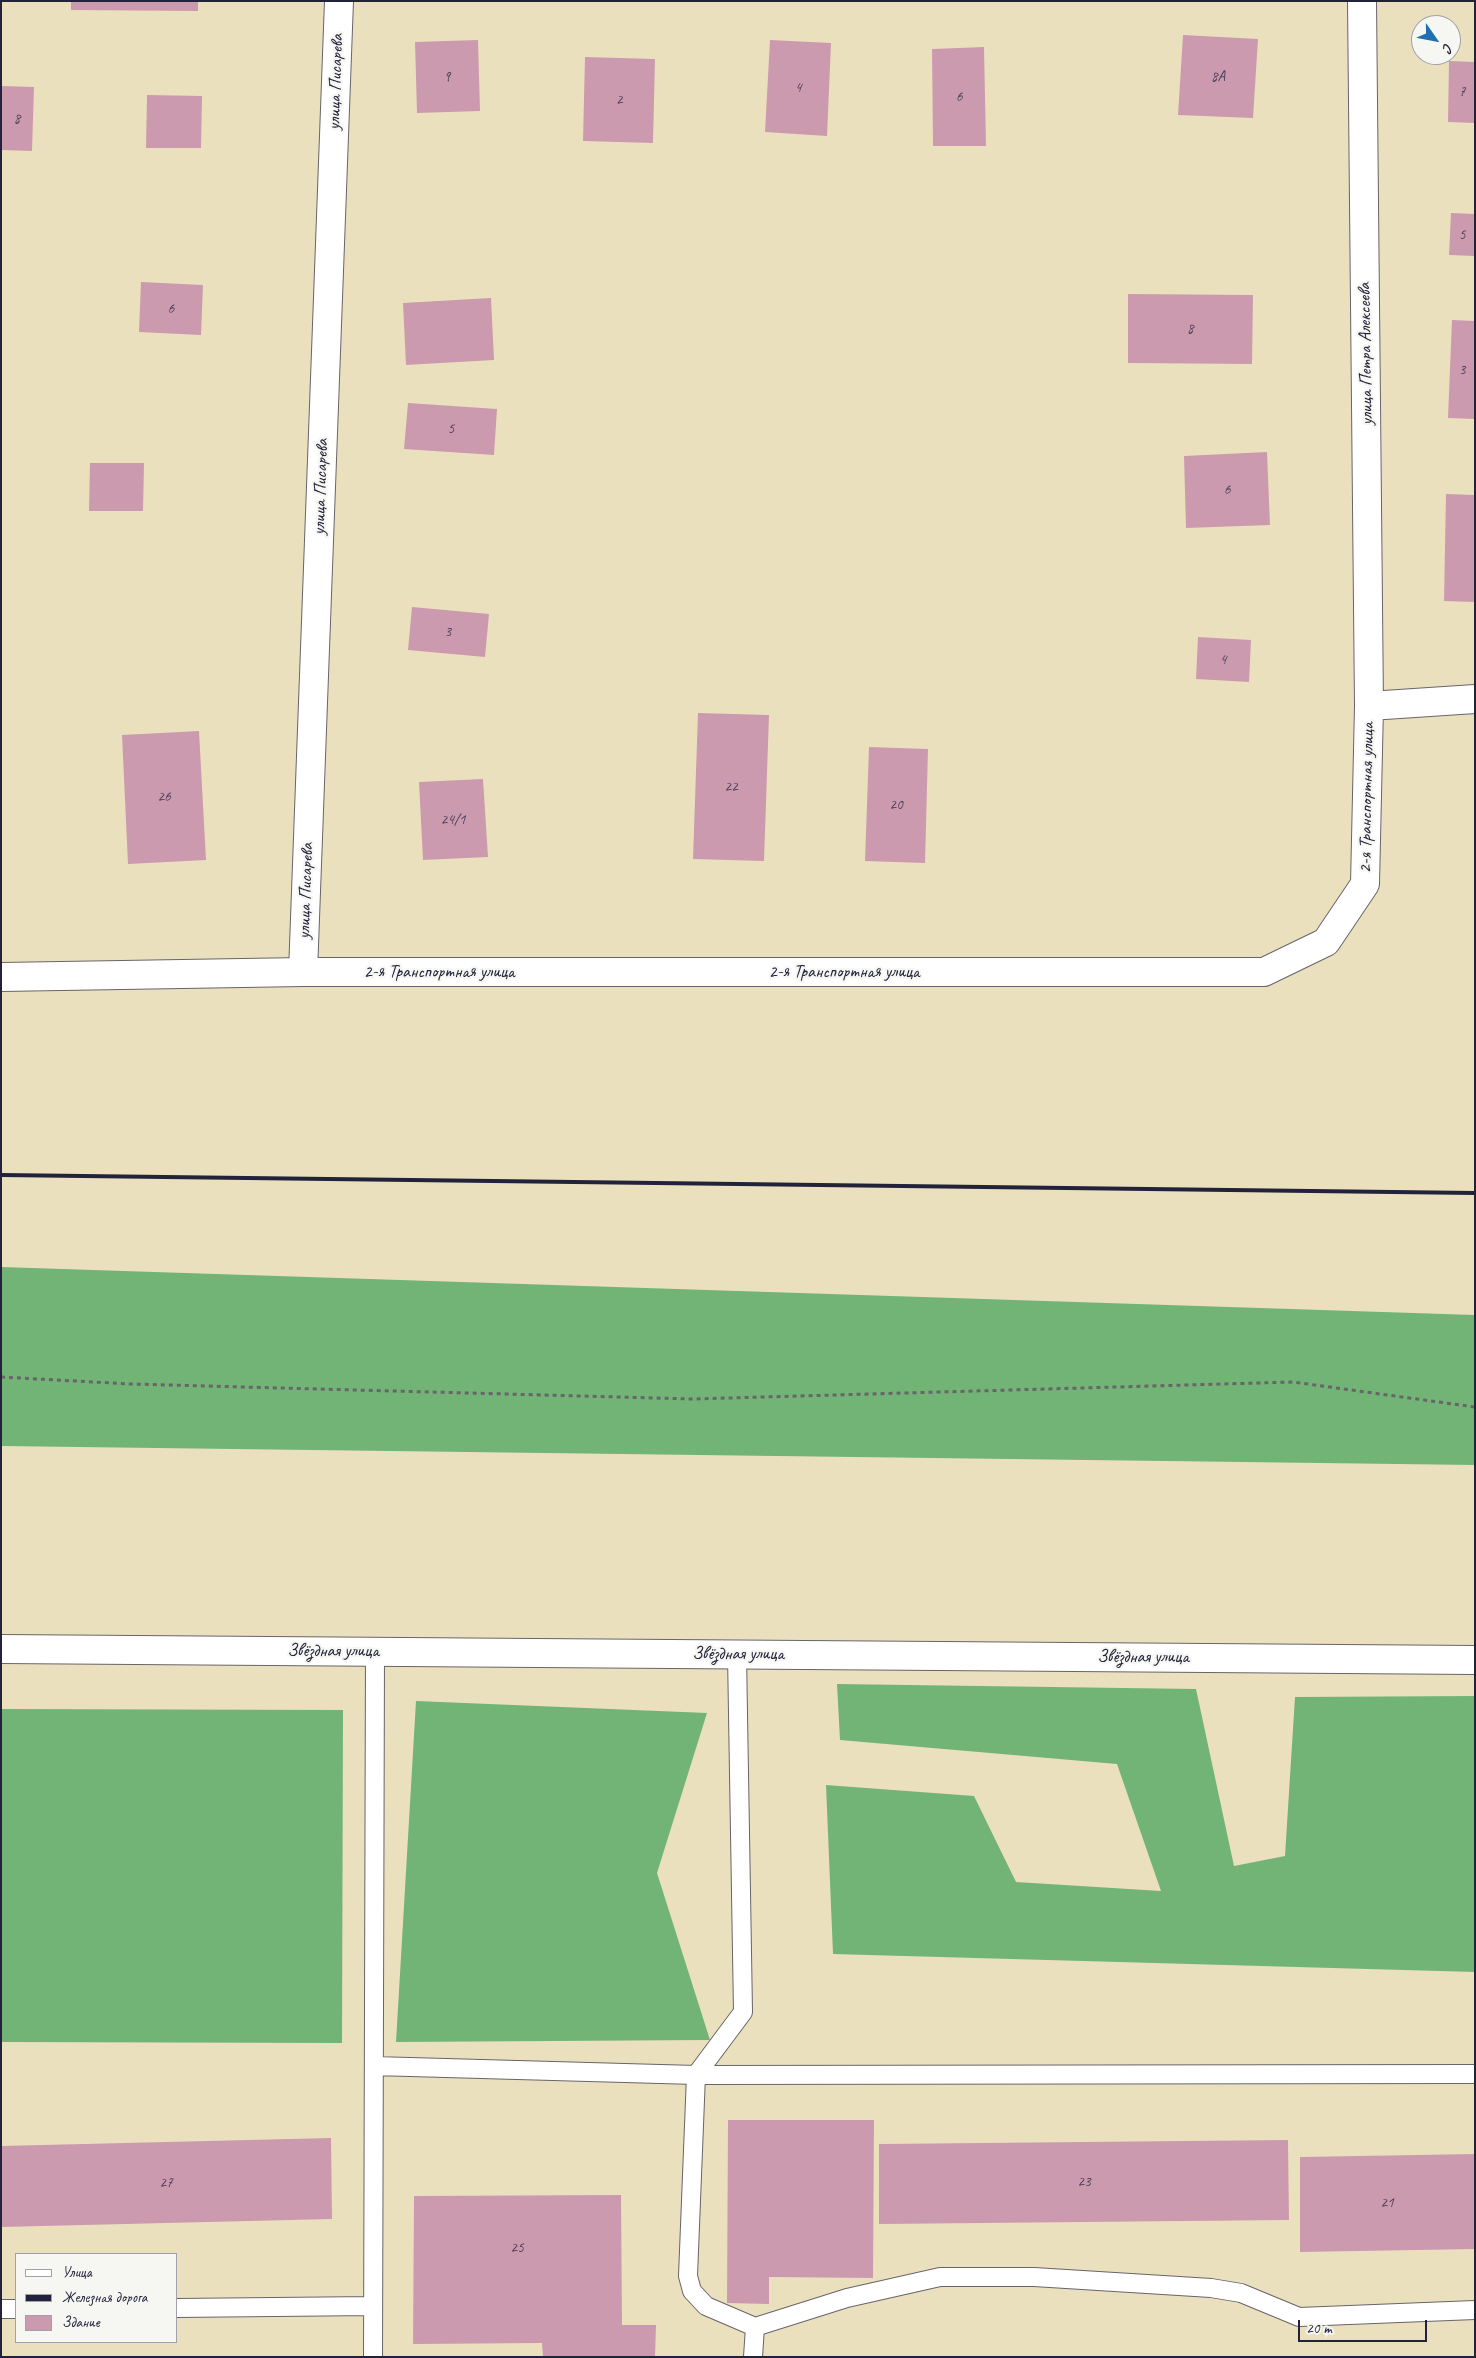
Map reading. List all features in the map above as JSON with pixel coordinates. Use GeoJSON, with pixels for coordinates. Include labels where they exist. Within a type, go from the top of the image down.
{"type":"FeatureCollection","features":[{"type":"Feature","properties":{"kind":"street","name":"улица Писарева"},"geometry":{"type":"LineString","coordinates":[[303,972],[339,1]]}},
{"type":"Feature","properties":{"kind":"street","name":"улица Петра Алексеева"},"geometry":{"type":"LineString","coordinates":[[1362,1],[1369,706]]}},
{"type":"Feature","properties":{"kind":"street","name":"2-я Транспортная улица"},"geometry":{"type":"LineString","coordinates":[[1,977],[303,972],[1264,972],[1326,942],[1366,884],[1369,706],[1475,699]]}},
{"type":"Feature","properties":{"kind":"street","name":"Звёздная улица"},"geometry":{"type":"LineString","coordinates":[[1,1649],[1475,1660]]}},
{"type":"Feature","properties":{"kind":"lane"},"geometry":{"type":"LineString","coordinates":[[373,2357],[376,1652]]}},
{"type":"Feature","properties":{"kind":"lane"},"geometry":{"type":"LineString","coordinates":[[737,1654],[744,2012],[696,2075],[688,2276],[692,2291],[706,2306],[755,2328],[847,2298],[940,2277],[1034,2277],[1211,2288],[1241,2293],[1299,2316],[1475,2310]]}},
{"type":"Feature","properties":{"kind":"lane"},"geometry":{"type":"LineString","coordinates":[[374,2066],[696,2075],[1475,2074]]}},
{"type":"Feature","properties":{"kind":"lane"},"geometry":{"type":"LineString","coordinates":[[178,2308],[372,2306]]}},
{"type":"Feature","properties":{"kind":"lane"},"geometry":{"type":"LineString","coordinates":[[1,2309],[15,2309]]}},
{"type":"Feature","properties":{"kind":"lane"},"geometry":{"type":"LineString","coordinates":[[753,2357],[755,2328]]}},
{"type":"Feature","properties":{"kind":"path"},"geometry":{"type":"LineString","coordinates":[[1,1377],[141,1385],[693,1399],[1293,1382],[1475,1406]]}},
{"type":"Feature","properties":{"kind":"green space"},"geometry":{"type":"Polygon","coordinates":[[[1,1267],[1475,1315],[1475,1465],[1,1446],[1,1267]]]}},
{"type":"Feature","properties":{"kind":"green space"},"geometry":{"type":"Polygon","coordinates":[[[837,1684],[1196,1689],[1234,1866],[1285,1856],[1295,1697],[1475,1696],[1475,1972],[833,1954],[826,1785],[974,1796],[1016,1882],[1161,1891],[1117,1764],[840,1740],[837,1684]]]}},
{"type":"Feature","properties":{"kind":"green space"},"geometry":{"type":"Polygon","coordinates":[[[416,1701],[707,1713],[657,1873],[710,2040],[396,2042],[416,1701]]]}},
{"type":"Feature","properties":{"kind":"green space"},"geometry":{"type":"Polygon","coordinates":[[[1,1709],[343,1710],[342,2043],[1,2042],[1,1709]]]}},
{"type":"Feature","properties":{"kind":"building"},"geometry":{"type":"Polygon","coordinates":[[[71,1],[198,1],[198,11],[71,10],[71,1]]]}},
{"type":"Feature","properties":{"kind":"building"},"geometry":{"type":"Polygon","coordinates":[[[1183,35],[1258,39],[1253,118],[1178,115],[1183,35]]]}},
{"type":"Feature","properties":{"kind":"building"},"geometry":{"type":"Polygon","coordinates":[[[478,40],[480,111],[417,113],[415,42],[478,40]]]}},
{"type":"Feature","properties":{"kind":"building"},"geometry":{"type":"Polygon","coordinates":[[[770,40],[831,43],[827,136],[765,132],[770,40]]]}},
{"type":"Feature","properties":{"kind":"building"},"geometry":{"type":"Polygon","coordinates":[[[984,47],[986,146],[933,146],[932,49],[984,47]]]}},
{"type":"Feature","properties":{"kind":"building"},"geometry":{"type":"Polygon","coordinates":[[[585,57],[655,59],[653,143],[583,141],[585,57]]]}},
{"type":"Feature","properties":{"kind":"building"},"geometry":{"type":"Polygon","coordinates":[[[1461,61],[1475,62],[1475,123],[1448,122],[1449,65],[1461,65],[1461,61]]]}},
{"type":"Feature","properties":{"kind":"building"},"geometry":{"type":"Polygon","coordinates":[[[1,86],[34,87],[32,151],[1,150],[1,86]]]}},
{"type":"Feature","properties":{"kind":"building"},"geometry":{"type":"Polygon","coordinates":[[[147,95],[202,96],[201,148],[146,148],[147,95]]]}},
{"type":"Feature","properties":{"kind":"building"},"geometry":{"type":"Polygon","coordinates":[[[1451,213],[1475,214],[1475,256],[1449,255],[1451,213]]]}},
{"type":"Feature","properties":{"kind":"building"},"geometry":{"type":"Polygon","coordinates":[[[141,282],[203,285],[201,335],[139,332],[141,282]]]}},
{"type":"Feature","properties":{"kind":"building"},"geometry":{"type":"Polygon","coordinates":[[[1128,294],[1253,295],[1252,364],[1128,363],[1128,294]]]}},
{"type":"Feature","properties":{"kind":"building"},"geometry":{"type":"Polygon","coordinates":[[[491,298],[494,360],[406,365],[403,303],[491,298]]]}},
{"type":"Feature","properties":{"kind":"building"},"geometry":{"type":"Polygon","coordinates":[[[1452,320],[1475,321],[1475,419],[1448,418],[1452,320]]]}},
{"type":"Feature","properties":{"kind":"building"},"geometry":{"type":"Polygon","coordinates":[[[408,403],[497,409],[494,455],[404,449],[408,403]]]}},
{"type":"Feature","properties":{"kind":"building"},"geometry":{"type":"Polygon","coordinates":[[[1267,452],[1270,525],[1186,528],[1184,456],[1267,452]]]}},
{"type":"Feature","properties":{"kind":"building"},"geometry":{"type":"Polygon","coordinates":[[[90,463],[144,463],[143,511],[89,511],[90,463]]]}},
{"type":"Feature","properties":{"kind":"building"},"geometry":{"type":"Polygon","coordinates":[[[1446,494],[1475,495],[1475,602],[1444,601],[1446,494]]]}},
{"type":"Feature","properties":{"kind":"building"},"geometry":{"type":"Polygon","coordinates":[[[412,607],[489,614],[485,657],[408,650],[412,607]]]}},
{"type":"Feature","properties":{"kind":"building"},"geometry":{"type":"Polygon","coordinates":[[[1198,637],[1251,640],[1249,682],[1196,679],[1198,637]]]}},
{"type":"Feature","properties":{"kind":"building"},"geometry":{"type":"Polygon","coordinates":[[[698,713],[769,715],[764,861],[693,859],[698,713]]]}},
{"type":"Feature","properties":{"kind":"building"},"geometry":{"type":"Polygon","coordinates":[[[199,731],[206,860],[128,864],[122,735],[199,731]]]}},
{"type":"Feature","properties":{"kind":"building"},"geometry":{"type":"Polygon","coordinates":[[[869,747],[928,749],[925,863],[865,861],[869,747]]]}},
{"type":"Feature","properties":{"kind":"building"},"geometry":{"type":"Polygon","coordinates":[[[483,779],[488,857],[423,860],[419,782],[483,779]]]}},
{"type":"Feature","properties":{"kind":"building"},"geometry":{"type":"Polygon","coordinates":[[[728,2120],[874,2120],[873,2278],[769,2277],[769,2304],[727,2303],[728,2120]]]}},
{"type":"Feature","properties":{"kind":"building"},"geometry":{"type":"Polygon","coordinates":[[[331,2138],[332,2219],[1,2227],[1,2146],[331,2138]]]}},
{"type":"Feature","properties":{"kind":"building"},"geometry":{"type":"Polygon","coordinates":[[[1288,2140],[1289,2220],[879,2224],[879,2144],[1288,2140]]]}},
{"type":"Feature","properties":{"kind":"building"},"geometry":{"type":"Polygon","coordinates":[[[1475,2154],[1475,2249],[1300,2252],[1300,2157],[1475,2154]]]}},
{"type":"Feature","properties":{"kind":"building"},"geometry":{"type":"Polygon","coordinates":[[[621,2195],[622,2325],[656,2325],[655,2357],[543,2357],[542,2343],[413,2344],[414,2196],[621,2195]]]}},
{"type":"Feature","properties":{"kind":"railway"},"geometry":{"type":"LineString","coordinates":[[1,1175],[1475,1193]]}}]}
